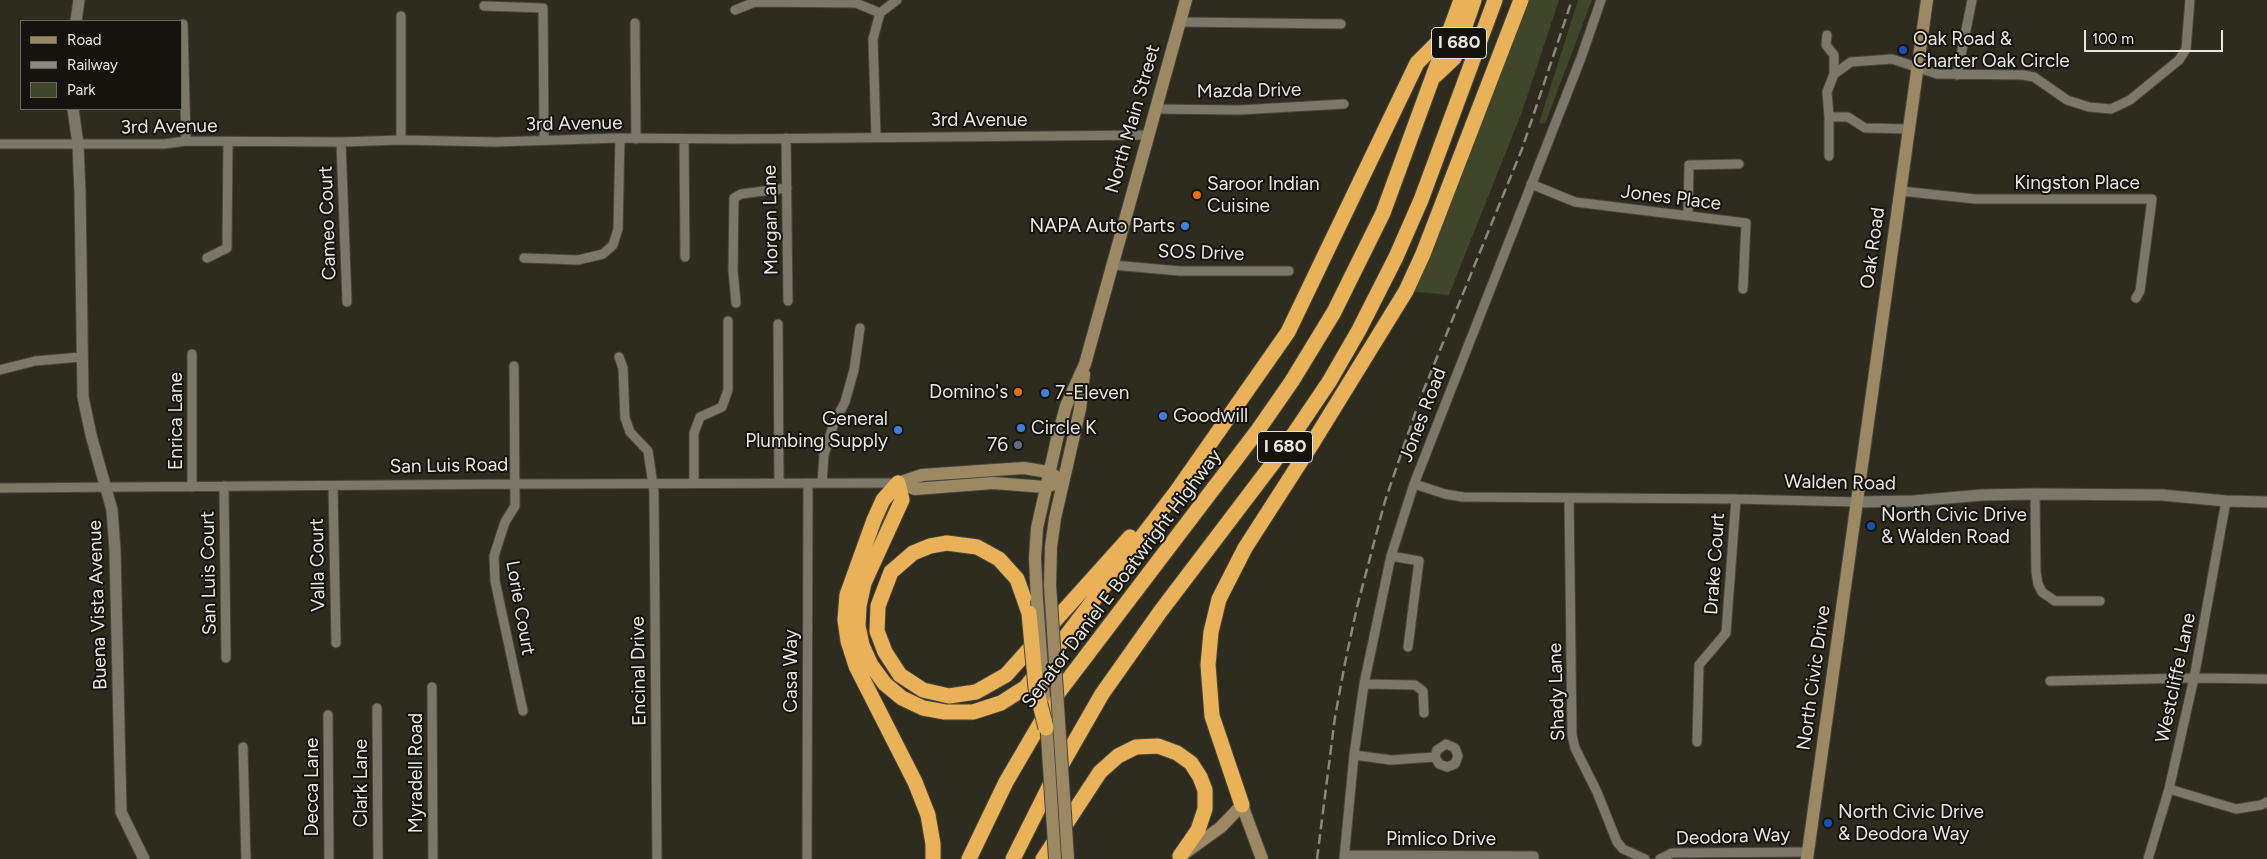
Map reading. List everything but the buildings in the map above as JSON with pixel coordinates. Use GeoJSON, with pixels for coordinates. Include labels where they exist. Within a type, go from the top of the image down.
{"type":"FeatureCollection","features":[{"type":"Feature","properties":{"kind":"highway","name":"Senator Daniel E Boatwright Highway"},"geometry":{"type":"LineString","coordinates":[[969,859],[1006,782],[1053,701],[1101,634],[1246,447],[1314,347],[1344,294],[1374,232],[1461,0]]}},
{"type":"Feature","properties":{"kind":"highway","name":"I 680"},"geometry":{"type":"LineString","coordinates":[[1433,78],[1454,58],[1474,0]]}},
{"type":"Feature","properties":{"kind":"highway","name":"I 680"},"geometry":{"type":"LineString","coordinates":[[1012,859],[1051,783],[1108,686],[1160,612],[1284,450],[1318,400],[1356,336],[1413,220],[1455,113],[1495,0]]}},
{"type":"Feature","properties":{"kind":"highway"},"geometry":{"type":"LineString","coordinates":[[1242,805],[1212,716],[1208,665],[1211,632],[1219,599],[1245,548],[1406,291],[1426,245],[1522,0]]}},
{"type":"Feature","properties":{"kind":"highway"},"geometry":{"type":"LineString","coordinates":[[898,484],[902,500],[864,583],[859,606],[858,626],[862,645],[870,665],[885,684],[902,698],[916,704],[946,712],[973,712],[1001,703],[1026,687],[1176,492],[1288,332],[1417,64],[1451,29]]}},
{"type":"Feature","properties":{"kind":"highway"},"geometry":{"type":"LineString","coordinates":[[898,484],[883,500],[874,520],[847,595],[845,620],[848,641],[856,666],[915,782],[928,815],[933,844],[933,859]]}},
{"type":"Feature","properties":{"kind":"highway"},"geometry":{"type":"LineString","coordinates":[[1046,728],[1036,688],[1029,613],[1017,579],[1004,563],[988,551],[977,547],[947,542],[913,553],[891,572],[878,606],[878,631],[885,652],[900,675],[923,690],[948,696],[976,692],[1006,675],[1148,517],[1176,492]]}},
{"type":"Feature","properties":{"kind":"highway"},"geometry":{"type":"LineString","coordinates":[[1043,859],[1100,772],[1118,756],[1136,747],[1158,746],[1177,753],[1191,763],[1200,777],[1205,790],[1205,809],[1198,830],[1177,858]]}},
{"type":"Feature","properties":{"kind":"main road","name":"North Main Street"},"geometry":{"type":"LineString","coordinates":[[1068,859],[1050,585],[1052,536],[1080,409],[1085,364],[1186,0]]}},
{"type":"Feature","properties":{"kind":"main road","name":"Oak Road"},"geometry":{"type":"LineString","coordinates":[[1858,502],[1927,0]]}},
{"type":"Feature","properties":{"kind":"main road","name":"North Main Street"},"geometry":{"type":"LineString","coordinates":[[1055,859],[1035,548],[1038,518],[1048,472],[1066,406],[1085,364]]}},
{"type":"Feature","properties":{"kind":"main road","name":"San Luis Road"},"geometry":{"type":"LineString","coordinates":[[898,484],[922,475],[1024,468],[1048,472],[1063,481]]}},
{"type":"Feature","properties":{"kind":"main road","name":"San Luis Road"},"geometry":{"type":"LineString","coordinates":[[898,484],[915,489],[993,483],[1046,487],[1063,481]]}},
{"type":"Feature","properties":{"kind":"main road","name":"North Civic Drive"},"geometry":{"type":"LineString","coordinates":[[1807,855],[1858,502]]}},
{"type":"Feature","properties":{"kind":"main road"},"geometry":{"type":"LineString","coordinates":[[1177,858],[1221,827],[1242,805],[1262,859]]}},
{"type":"Feature","properties":{"kind":"street"},"geometry":{"type":"LineString","coordinates":[[76,20],[79,0]]}},
{"type":"Feature","properties":{"kind":"street"},"geometry":{"type":"LineString","coordinates":[[876,137],[873,39],[880,13],[897,0]]}},
{"type":"Feature","properties":{"kind":"street","name":"Jones Road"},"geometry":{"type":"LineString","coordinates":[[1345,857],[1354,755],[1364,684],[1391,556],[1414,484],[1581,58],[1601,0]]}},
{"type":"Feature","properties":{"kind":"street"},"geometry":{"type":"LineString","coordinates":[[1957,75],[1972,0]]}},
{"type":"Feature","properties":{"kind":"street"},"geometry":{"type":"LineString","coordinates":[[1834,74],[1851,62],[1892,59],[1918,70],[1937,74],[2023,74],[2034,77],[2067,100],[2089,107],[2111,108],[2130,100],[2179,60],[2186,49],[2190,0]]}},
{"type":"Feature","properties":{"kind":"street"},"geometry":{"type":"LineString","coordinates":[[735,10],[755,2],[856,3],[880,13]]}},
{"type":"Feature","properties":{"kind":"street"},"geometry":{"type":"LineString","coordinates":[[484,6],[544,8],[544,139]]}},
{"type":"Feature","properties":{"kind":"street"},"geometry":{"type":"LineString","coordinates":[[401,16],[401,140]]}},
{"type":"Feature","properties":{"kind":"street"},"geometry":{"type":"LineString","coordinates":[[1180,22],[1341,24]]}},
{"type":"Feature","properties":{"kind":"street"},"geometry":{"type":"LineString","coordinates":[[635,23],[636,139]]}},
{"type":"Feature","properties":{"kind":"street"},"geometry":{"type":"LineString","coordinates":[[183,24],[186,141]]}},
{"type":"Feature","properties":{"kind":"street"},"geometry":{"type":"LineString","coordinates":[[1827,35],[1826,45],[1834,55],[1834,74],[1827,92],[1829,156]]}},
{"type":"Feature","properties":{"kind":"street","name":"Mazda Drive"},"geometry":{"type":"LineString","coordinates":[[1156,108],[1239,110],[1344,104]]}},
{"type":"Feature","properties":{"kind":"street","name":"Buena Vista Avenue"},"geometry":{"type":"LineString","coordinates":[[73,110],[78,144],[83,397],[112,510],[115,550],[122,812],[144,859]]}},
{"type":"Feature","properties":{"kind":"street"},"geometry":{"type":"LineString","coordinates":[[1829,117],[1848,117],[1865,128],[1910,129]]}},
{"type":"Feature","properties":{"kind":"street","name":"3rd Avenue"},"geometry":{"type":"LineString","coordinates":[[0,144],[164,144],[186,141],[341,142],[401,140],[496,142],[620,138],[1149,135]]}},
{"type":"Feature","properties":{"kind":"street"},"geometry":{"type":"LineString","coordinates":[[524,258],[578,260],[603,254],[613,245],[618,229],[620,138]]}},
{"type":"Feature","properties":{"kind":"street","name":"Morgan Lane"},"geometry":{"type":"LineString","coordinates":[[786,138],[788,301]]}},
{"type":"Feature","properties":{"kind":"street"},"geometry":{"type":"LineString","coordinates":[[684,139],[685,257]]}},
{"type":"Feature","properties":{"kind":"street"},"geometry":{"type":"LineString","coordinates":[[207,258],[227,248],[228,142]]}},
{"type":"Feature","properties":{"kind":"street","name":"Cameo Court"},"geometry":{"type":"LineString","coordinates":[[341,142],[347,302]]}},
{"type":"Feature","properties":{"kind":"street"},"geometry":{"type":"LineString","coordinates":[[1688,216],[1689,165],[1739,164]]}},
{"type":"Feature","properties":{"kind":"street","name":"Jones Place"},"geometry":{"type":"LineString","coordinates":[[1531,184],[1576,202],[1746,223],[1743,289]]}},
{"type":"Feature","properties":{"kind":"street"},"geometry":{"type":"LineString","coordinates":[[736,304],[733,270],[734,198],[741,194],[787,188]]}},
{"type":"Feature","properties":{"kind":"street","name":"Kingston Place"},"geometry":{"type":"LineString","coordinates":[[1901,191],[1975,200],[2152,199],[2140,291],[2136,298]]}},
{"type":"Feature","properties":{"kind":"street","name":"SOS Drive"},"geometry":{"type":"LineString","coordinates":[[1112,265],[1180,271],[1289,271]]}},
{"type":"Feature","properties":{"kind":"street"},"geometry":{"type":"LineString","coordinates":[[694,483],[694,433],[700,417],[722,406],[728,390],[728,321]]}},
{"type":"Feature","properties":{"kind":"street"},"geometry":{"type":"LineString","coordinates":[[778,324],[779,483]]}},
{"type":"Feature","properties":{"kind":"street"},"geometry":{"type":"LineString","coordinates":[[822,483],[824,455],[834,423],[846,402],[854,370],[860,328]]}},
{"type":"Feature","properties":{"kind":"street","name":"Enrica Lane"},"geometry":{"type":"LineString","coordinates":[[192,354],[192,487]]}},
{"type":"Feature","properties":{"kind":"street","name":"Encinal Drive"},"geometry":{"type":"LineString","coordinates":[[619,356],[623,368],[625,418],[630,432],[648,451],[653,484],[657,859]]}},
{"type":"Feature","properties":{"kind":"street"},"geometry":{"type":"LineString","coordinates":[[0,370],[35,360],[82,357]]}},
{"type":"Feature","properties":{"kind":"street","name":"Lorie Court"},"geometry":{"type":"LineString","coordinates":[[514,366],[515,506],[505,522],[494,556],[494,581],[523,711]]}},
{"type":"Feature","properties":{"kind":"street","name":"San Luis Road"},"geometry":{"type":"LineString","coordinates":[[0,488],[694,483],[898,484]]}},
{"type":"Feature","properties":{"kind":"street","name":"Casa Way"},"geometry":{"type":"LineString","coordinates":[[806,859],[808,483]]}},
{"type":"Feature","properties":{"kind":"street","name":"Walden Road"},"geometry":{"type":"LineString","coordinates":[[1414,484],[1444,494],[1464,497],[1858,502],[1913,501],[1982,494],[2035,494],[2162,496],[2267,502]]}},
{"type":"Feature","properties":{"kind":"street","name":"San Luis Court"},"geometry":{"type":"LineString","coordinates":[[224,486],[226,658]]}},
{"type":"Feature","properties":{"kind":"street","name":"Valla Court"},"geometry":{"type":"LineString","coordinates":[[333,486],[336,643]]}},
{"type":"Feature","properties":{"kind":"street"},"geometry":{"type":"LineString","coordinates":[[2035,494],[2036,572],[2038,584],[2042,592],[2056,601],[2100,601]]}},
{"type":"Feature","properties":{"kind":"street","name":"Shady Lane"},"geometry":{"type":"LineString","coordinates":[[1569,498],[1572,735],[1575,748],[1597,792],[1617,842],[1623,849],[1645,859]]}},
{"type":"Feature","properties":{"kind":"street","name":"Drake Court"},"geometry":{"type":"LineString","coordinates":[[1697,742],[1699,665],[1726,633],[1736,499]]}},
{"type":"Feature","properties":{"kind":"street","name":"Westcliffe Lane"},"geometry":{"type":"LineString","coordinates":[[2148,859],[2169,789],[2194,678],[2226,501]]}},
{"type":"Feature","properties":{"kind":"street"},"geometry":{"type":"LineString","coordinates":[[1391,556],[1419,561],[1408,647]]}},
{"type":"Feature","properties":{"kind":"street"},"geometry":{"type":"LineString","coordinates":[[2050,681],[2194,678],[2267,679]]}},
{"type":"Feature","properties":{"kind":"street"},"geometry":{"type":"LineString","coordinates":[[1364,684],[1414,684],[1423,691],[1424,713]]}},
{"type":"Feature","properties":{"kind":"street","name":"Myradell Road"},"geometry":{"type":"LineString","coordinates":[[432,687],[433,859]]}},
{"type":"Feature","properties":{"kind":"street","name":"Clark Lane"},"geometry":{"type":"LineString","coordinates":[[377,708],[378,859]]}},
{"type":"Feature","properties":{"kind":"street","name":"Decca Lane"},"geometry":{"type":"LineString","coordinates":[[328,715],[329,859]]}},
{"type":"Feature","properties":{"kind":"street"},"geometry":{"type":"LineString","coordinates":[[243,747],[246,859]]}},
{"type":"Feature","properties":{"kind":"street"},"geometry":{"type":"LineString","coordinates":[[1354,755],[1391,760],[1435,757]]}},
{"type":"Feature","properties":{"kind":"street"},"geometry":{"type":"LineString","coordinates":[[2169,789],[2236,809],[2261,805],[2267,802]]}},
{"type":"Feature","properties":{"kind":"street","name":"Deodora Way"},"geometry":{"type":"LineString","coordinates":[[1660,859],[1672,853],[1807,855]]}},
{"type":"Feature","properties":{"kind":"street","name":"Pimlico Drive"},"geometry":{"type":"LineString","coordinates":[[1345,857],[1534,856],[1534,859]]}},
{"type":"Feature","properties":{"kind":"green space"},"geometry":{"type":"Polygon","coordinates":[[[1521,0],[1559,0],[1522,112],[1449,295],[1406,291],[1521,0]]]}},
{"type":"Feature","properties":{"kind":"green space"},"geometry":{"type":"Polygon","coordinates":[[[1578,0],[1592,0],[1545,124],[1539,123],[1578,0]]]}},
{"type":"Feature","properties":{"kind":"railway"},"geometry":{"type":"LineString","coordinates":[[1317,859],[1335,717],[1345,663],[1357,607],[1385,501],[1420,399],[1522,149],[1572,0]]}},
{"type":"Feature","properties":{"kind":"place","name":"Oak Road & Charter Oak Circle"},"geometry":{"type":"Point","coordinates":[1903,50]}},
{"type":"Feature","properties":{"kind":"place","name":"Saroor Indian Cuisine"},"geometry":{"type":"Point","coordinates":[1197,195]}},
{"type":"Feature","properties":{"kind":"place","name":"NAPA Auto Parts"},"geometry":{"type":"Point","coordinates":[1185,226]}},
{"type":"Feature","properties":{"kind":"place","name":"Domino's"},"geometry":{"type":"Point","coordinates":[1018,392]}},
{"type":"Feature","properties":{"kind":"place","name":"7-Eleven"},"geometry":{"type":"Point","coordinates":[1045,393]}},
{"type":"Feature","properties":{"kind":"place","name":"Goodwill"},"geometry":{"type":"Point","coordinates":[1163,416]}},
{"type":"Feature","properties":{"kind":"place","name":"Circle K"},"geometry":{"type":"Point","coordinates":[1021,428]}},
{"type":"Feature","properties":{"kind":"place","name":"General Plumbing Supply"},"geometry":{"type":"Point","coordinates":[898,430]}},
{"type":"Feature","properties":{"kind":"place","name":"76"},"geometry":{"type":"Point","coordinates":[1018,445]}},
{"type":"Feature","properties":{"kind":"place","name":"North Civic Drive & Walden Road"},"geometry":{"type":"Point","coordinates":[1871,526]}},
{"type":"Feature","properties":{"kind":"place","name":"North Civic Drive & Deodora Way"},"geometry":{"type":"Point","coordinates":[1828,823]}}]}
